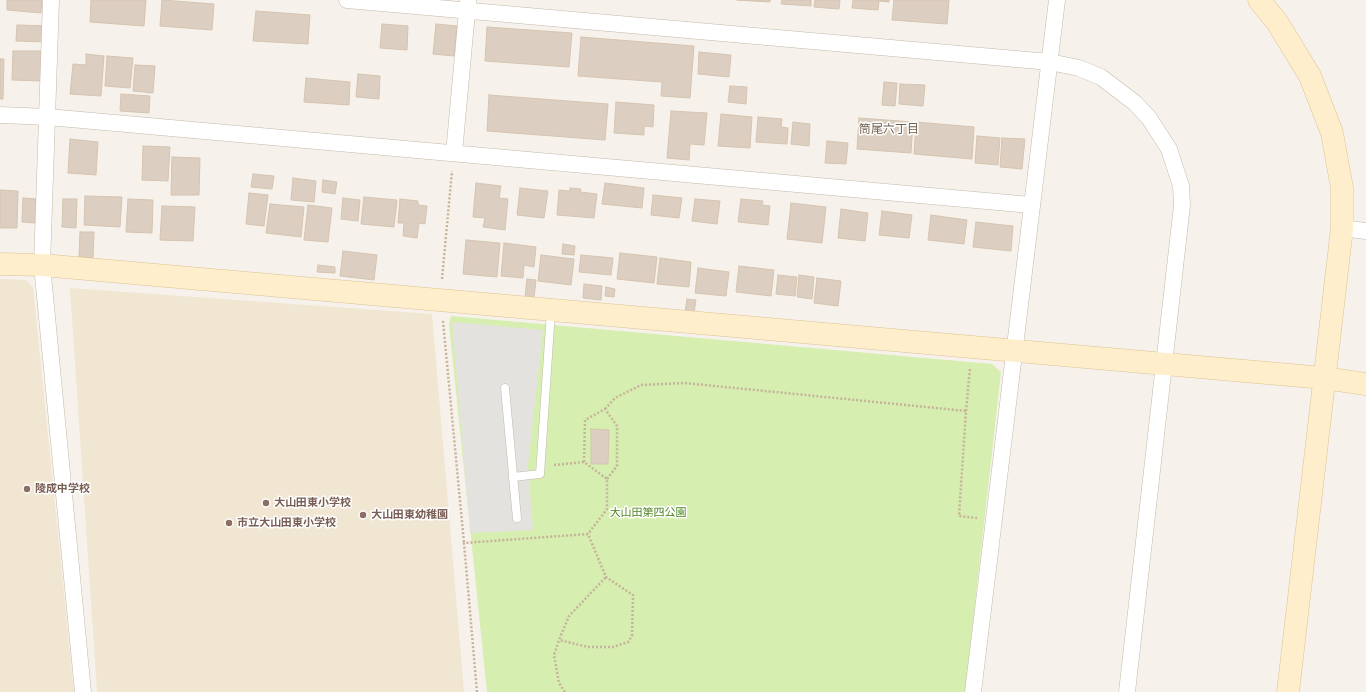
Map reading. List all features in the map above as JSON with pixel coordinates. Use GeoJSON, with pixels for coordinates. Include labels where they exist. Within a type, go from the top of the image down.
{"type":"FeatureCollection","features":[{"type":"Feature","properties":{"kind":"street"},"geometry":{"type":"LineString","coordinates":[[51,0],[42,265],[83,692]]}},
{"type":"Feature","properties":{"kind":"street"},"geometry":{"type":"LineString","coordinates":[[347,0],[467,5],[1050,62],[1079,68],[1101,77],[1136,103],[1160,133],[1176,168],[1181,186],[1182,205],[1127,692]]}},
{"type":"Feature","properties":{"kind":"street"},"geometry":{"type":"LineString","coordinates":[[973,692],[1013,351],[1057,0]]}},
{"type":"Feature","properties":{"kind":"street"},"geometry":{"type":"LineString","coordinates":[[1259,0],[1293,46],[1310,76],[1323,106],[1332,133],[1342,188],[1342,228],[1288,692]]}},
{"type":"Feature","properties":{"kind":"street"},"geometry":{"type":"LineString","coordinates":[[454,153],[467,5]]}},
{"type":"Feature","properties":{"kind":"street"},"geometry":{"type":"LineString","coordinates":[[0,115],[48,116],[1031,205]]}},
{"type":"Feature","properties":{"kind":"street"},"geometry":{"type":"LineString","coordinates":[[1342,228],[1366,231]]}},
{"type":"Feature","properties":{"kind":"street"},"geometry":{"type":"LineString","coordinates":[[0,264],[42,265],[1324,378],[1366,384]]}},
{"type":"Feature","properties":{"kind":"lane"},"geometry":{"type":"LineString","coordinates":[[505,388],[517,518],[513,478],[540,474],[539,467],[551,310]]}},
{"type":"Feature","properties":{"kind":"path"},"geometry":{"type":"LineString","coordinates":[[442,282],[454,153]]}},
{"type":"Feature","properties":{"kind":"path"},"geometry":{"type":"LineString","coordinates":[[443,319],[477,692]]}},
{"type":"Feature","properties":{"kind":"path"},"geometry":{"type":"LineString","coordinates":[[970,366],[959,516],[994,519]]}},
{"type":"Feature","properties":{"kind":"path"},"geometry":{"type":"LineString","coordinates":[[584,462],[585,420],[605,409],[615,398],[641,385],[685,384],[966,411]]}},
{"type":"Feature","properties":{"kind":"path"},"geometry":{"type":"LineString","coordinates":[[464,543],[588,534],[607,509],[607,479],[617,466],[617,426],[605,409]]}},
{"type":"Feature","properties":{"kind":"path"},"geometry":{"type":"LineString","coordinates":[[539,467],[584,462],[607,479]]}},
{"type":"Feature","properties":{"kind":"path"},"geometry":{"type":"LineString","coordinates":[[559,640],[601,648],[622,646],[628,642],[632,636],[633,595],[606,577],[588,534]]}},
{"type":"Feature","properties":{"kind":"path"},"geometry":{"type":"LineString","coordinates":[[565,692],[559,683],[554,655],[559,640],[569,616],[606,577]]}},
{"type":"Feature","properties":{"kind":"shaded area","name":"陵成中学校"},"geometry":{"type":"Polygon","coordinates":[[[0,279],[26,280],[33,287],[74,692],[0,692],[0,279]]]}},
{"type":"Feature","properties":{"kind":"shaded area","name":"大山田東小学校"},"geometry":{"type":"Polygon","coordinates":[[[70,288],[432,314],[464,692],[97,692],[70,288]]]}},
{"type":"Feature","properties":{"kind":"shaded area"},"geometry":{"type":"Polygon","coordinates":[[[452,322],[543,330],[528,466],[533,530],[470,533],[452,322]]]}},
{"type":"Feature","properties":{"kind":"green space","name":"大山田第四公園"},"geometry":{"type":"Polygon","coordinates":[[[451,316],[992,364],[1001,372],[965,692],[487,692],[449,324],[451,316]]]}},
{"type":"Feature","properties":{"kind":"building"},"geometry":{"type":"Polygon","coordinates":[[[7,0],[42,0],[41,13],[7,10],[7,0]]]}},
{"type":"Feature","properties":{"kind":"building"},"geometry":{"type":"Polygon","coordinates":[[[91,0],[146,0],[144,26],[90,22],[91,0]]]}},
{"type":"Feature","properties":{"kind":"building"},"geometry":{"type":"Polygon","coordinates":[[[162,0],[214,4],[212,30],[160,26],[162,0]]]}},
{"type":"Feature","properties":{"kind":"building"},"geometry":{"type":"Polygon","coordinates":[[[737,0],[770,0],[770,2],[737,0]]]}},
{"type":"Feature","properties":{"kind":"building"},"geometry":{"type":"Polygon","coordinates":[[[782,0],[811,0],[811,6],[781,4],[782,0]]]}},
{"type":"Feature","properties":{"kind":"building"},"geometry":{"type":"Polygon","coordinates":[[[815,0],[840,0],[839,9],[814,7],[815,0]]]}},
{"type":"Feature","properties":{"kind":"building"},"geometry":{"type":"Polygon","coordinates":[[[853,0],[889,0],[889,2],[879,1],[878,10],[852,8],[853,0]]]}},
{"type":"Feature","properties":{"kind":"building"},"geometry":{"type":"Polygon","coordinates":[[[894,0],[949,0],[947,24],[892,20],[894,0]]]}},
{"type":"Feature","properties":{"kind":"building"},"geometry":{"type":"Polygon","coordinates":[[[256,11],[310,15],[308,44],[253,41],[256,11]]]}},
{"type":"Feature","properties":{"kind":"building"},"geometry":{"type":"Polygon","coordinates":[[[382,24],[408,26],[407,50],[380,48],[382,24]]]}},
{"type":"Feature","properties":{"kind":"building"},"geometry":{"type":"Polygon","coordinates":[[[436,24],[457,26],[454,56],[433,54],[436,24]]]}},
{"type":"Feature","properties":{"kind":"building"},"geometry":{"type":"Polygon","coordinates":[[[17,25],[46,26],[46,42],[16,41],[17,25]]]}},
{"type":"Feature","properties":{"kind":"building"},"geometry":{"type":"Polygon","coordinates":[[[487,27],[572,33],[569,67],[485,61],[487,27]]]}},
{"type":"Feature","properties":{"kind":"building"},"geometry":{"type":"Polygon","coordinates":[[[581,37],[694,46],[690,98],[661,96],[662,82],[578,76],[581,37]]]}},
{"type":"Feature","properties":{"kind":"building"},"geometry":{"type":"Polygon","coordinates":[[[13,51],[43,51],[43,81],[12,80],[13,51]]]}},
{"type":"Feature","properties":{"kind":"building"},"geometry":{"type":"Polygon","coordinates":[[[699,52],[731,55],[729,77],[698,74],[699,52]]]}},
{"type":"Feature","properties":{"kind":"building"},"geometry":{"type":"Polygon","coordinates":[[[86,54],[104,56],[101,96],[70,94],[73,64],[86,65],[86,54]]]}},
{"type":"Feature","properties":{"kind":"building"},"geometry":{"type":"Polygon","coordinates":[[[107,56],[133,58],[130,88],[105,86],[107,56]]]}},
{"type":"Feature","properties":{"kind":"building"},"geometry":{"type":"Polygon","coordinates":[[[0,59],[4,59],[3,99],[0,99],[0,59]]]}},
{"type":"Feature","properties":{"kind":"building"},"geometry":{"type":"Polygon","coordinates":[[[135,65],[155,66],[153,93],[133,91],[135,65]]]}},
{"type":"Feature","properties":{"kind":"building"},"geometry":{"type":"Polygon","coordinates":[[[358,74],[380,76],[379,99],[356,97],[358,74]]]}},
{"type":"Feature","properties":{"kind":"building"},"geometry":{"type":"Polygon","coordinates":[[[306,78],[350,82],[349,105],[304,102],[306,78]]]}},
{"type":"Feature","properties":{"kind":"building"},"geometry":{"type":"Polygon","coordinates":[[[884,82],[897,83],[895,106],[882,105],[884,82]]]}},
{"type":"Feature","properties":{"kind":"building"},"geometry":{"type":"Polygon","coordinates":[[[900,84],[925,85],[923,106],[899,104],[900,84]]]}},
{"type":"Feature","properties":{"kind":"building"},"geometry":{"type":"Polygon","coordinates":[[[730,86],[747,87],[746,104],[728,102],[730,86]]]}},
{"type":"Feature","properties":{"kind":"building"},"geometry":{"type":"Polygon","coordinates":[[[121,94],[150,96],[149,113],[120,111],[121,94]]]}},
{"type":"Feature","properties":{"kind":"building"},"geometry":{"type":"Polygon","coordinates":[[[489,95],[608,104],[605,140],[487,131],[489,95]]]}},
{"type":"Feature","properties":{"kind":"building"},"geometry":{"type":"Polygon","coordinates":[[[616,102],[654,105],[653,127],[644,126],[644,135],[614,133],[616,102]]]}},
{"type":"Feature","properties":{"kind":"building"},"geometry":{"type":"Polygon","coordinates":[[[671,111],[707,113],[704,145],[690,144],[689,160],[667,158],[671,111]]]}},
{"type":"Feature","properties":{"kind":"building"},"geometry":{"type":"Polygon","coordinates":[[[721,114],[752,117],[750,148],[718,146],[721,114]]]}},
{"type":"Feature","properties":{"kind":"building"},"geometry":{"type":"Polygon","coordinates":[[[758,117],[782,119],[781,127],[788,128],[787,144],[756,142],[758,117]]]}},
{"type":"Feature","properties":{"kind":"building"},"geometry":{"type":"Polygon","coordinates":[[[859,118],[913,122],[911,153],[857,149],[859,118]]]}},
{"type":"Feature","properties":{"kind":"building"},"geometry":{"type":"Polygon","coordinates":[[[793,122],[810,124],[809,146],[791,144],[793,122]]]}},
{"type":"Feature","properties":{"kind":"building"},"geometry":{"type":"Polygon","coordinates":[[[916,122],[974,127],[972,159],[914,154],[916,122]]]}},
{"type":"Feature","properties":{"kind":"building"},"geometry":{"type":"Polygon","coordinates":[[[977,136],[1000,138],[998,165],[975,163],[977,136]]]}},
{"type":"Feature","properties":{"kind":"building"},"geometry":{"type":"Polygon","coordinates":[[[1002,138],[1025,139],[1022,169],[1000,167],[1002,138]]]}},
{"type":"Feature","properties":{"kind":"building"},"geometry":{"type":"Polygon","coordinates":[[[70,139],[98,142],[96,175],[68,173],[70,139]]]}},
{"type":"Feature","properties":{"kind":"building"},"geometry":{"type":"Polygon","coordinates":[[[827,141],[848,143],[846,164],[825,163],[827,141]]]}},
{"type":"Feature","properties":{"kind":"building"},"geometry":{"type":"Polygon","coordinates":[[[143,146],[170,147],[168,181],[142,180],[143,146]]]}},
{"type":"Feature","properties":{"kind":"building"},"geometry":{"type":"Polygon","coordinates":[[[172,157],[200,158],[199,195],[171,195],[172,157]]]}},
{"type":"Feature","properties":{"kind":"building"},"geometry":{"type":"Polygon","coordinates":[[[253,174],[274,176],[272,189],[251,187],[253,174]]]}},
{"type":"Feature","properties":{"kind":"building"},"geometry":{"type":"Polygon","coordinates":[[[293,178],[316,181],[314,202],[291,200],[293,178]]]}},
{"type":"Feature","properties":{"kind":"building"},"geometry":{"type":"Polygon","coordinates":[[[323,180],[337,182],[335,194],[322,192],[323,180]]]}},
{"type":"Feature","properties":{"kind":"building"},"geometry":{"type":"Polygon","coordinates":[[[476,183],[501,186],[499,198],[508,199],[505,230],[483,227],[485,218],[473,217],[476,183]]]}},
{"type":"Feature","properties":{"kind":"building"},"geometry":{"type":"Polygon","coordinates":[[[605,183],[644,188],[642,208],[602,204],[605,183]]]}},
{"type":"Feature","properties":{"kind":"building"},"geometry":{"type":"Polygon","coordinates":[[[520,188],[548,191],[544,218],[517,215],[520,188]]]}},
{"type":"Feature","properties":{"kind":"building"},"geometry":{"type":"Polygon","coordinates":[[[570,188],[581,189],[580,192],[597,194],[594,218],[557,215],[559,190],[570,191],[570,188]]]}},
{"type":"Feature","properties":{"kind":"building"},"geometry":{"type":"Polygon","coordinates":[[[0,190],[18,191],[17,228],[0,228],[0,190]]]}},
{"type":"Feature","properties":{"kind":"building"},"geometry":{"type":"Polygon","coordinates":[[[249,193],[268,195],[264,226],[246,224],[249,193]]]}},
{"type":"Feature","properties":{"kind":"building"},"geometry":{"type":"Polygon","coordinates":[[[653,195],[682,198],[679,218],[651,215],[653,195]]]}},
{"type":"Feature","properties":{"kind":"building"},"geometry":{"type":"Polygon","coordinates":[[[85,196],[122,197],[120,227],[84,225],[85,196]]]}},
{"type":"Feature","properties":{"kind":"building"},"geometry":{"type":"Polygon","coordinates":[[[364,197],[397,200],[394,227],[361,224],[364,197]]]}},
{"type":"Feature","properties":{"kind":"building"},"geometry":{"type":"Polygon","coordinates":[[[23,198],[36,199],[35,223],[22,222],[23,198]]]}},
{"type":"Feature","properties":{"kind":"building"},"geometry":{"type":"Polygon","coordinates":[[[343,198],[360,200],[358,221],[341,219],[343,198]]]}},
{"type":"Feature","properties":{"kind":"building"},"geometry":{"type":"Polygon","coordinates":[[[63,199],[77,199],[76,228],[62,227],[63,199]]]}},
{"type":"Feature","properties":{"kind":"building"},"geometry":{"type":"Polygon","coordinates":[[[128,199],[153,200],[152,233],[126,232],[128,199]]]}},
{"type":"Feature","properties":{"kind":"building"},"geometry":{"type":"Polygon","coordinates":[[[400,199],[418,201],[418,205],[427,206],[425,224],[419,223],[417,238],[403,236],[404,223],[398,223],[400,199]]]}},
{"type":"Feature","properties":{"kind":"building"},"geometry":{"type":"Polygon","coordinates":[[[695,199],[720,201],[717,224],[692,221],[695,199]]]}},
{"type":"Feature","properties":{"kind":"building"},"geometry":{"type":"Polygon","coordinates":[[[741,199],[763,201],[762,205],[770,206],[768,225],[738,222],[741,199]]]}},
{"type":"Feature","properties":{"kind":"building"},"geometry":{"type":"Polygon","coordinates":[[[791,203],[826,207],[822,243],[787,239],[791,203]]]}},
{"type":"Feature","properties":{"kind":"building"},"geometry":{"type":"Polygon","coordinates":[[[270,204],[304,207],[301,237],[266,233],[270,204]]]}},
{"type":"Feature","properties":{"kind":"building"},"geometry":{"type":"Polygon","coordinates":[[[308,205],[332,208],[328,242],[304,240],[308,205]]]}},
{"type":"Feature","properties":{"kind":"building"},"geometry":{"type":"Polygon","coordinates":[[[162,206],[195,207],[193,241],[160,240],[162,206]]]}},
{"type":"Feature","properties":{"kind":"building"},"geometry":{"type":"Polygon","coordinates":[[[841,209],[868,213],[865,241],[838,238],[841,209]]]}},
{"type":"Feature","properties":{"kind":"building"},"geometry":{"type":"Polygon","coordinates":[[[882,211],[912,215],[909,238],[879,235],[882,211]]]}},
{"type":"Feature","properties":{"kind":"building"},"geometry":{"type":"Polygon","coordinates":[[[931,215],[967,220],[964,244],[928,240],[931,215]]]}},
{"type":"Feature","properties":{"kind":"building"},"geometry":{"type":"Polygon","coordinates":[[[976,222],[1013,226],[1011,251],[973,247],[976,222]]]}},
{"type":"Feature","properties":{"kind":"building"},"geometry":{"type":"Polygon","coordinates":[[[80,232],[94,232],[93,258],[79,257],[80,232]]]}},
{"type":"Feature","properties":{"kind":"building"},"geometry":{"type":"Polygon","coordinates":[[[466,240],[500,243],[497,277],[463,274],[466,240]]]}},
{"type":"Feature","properties":{"kind":"building"},"geometry":{"type":"Polygon","coordinates":[[[504,243],[536,247],[534,267],[524,265],[523,278],[501,276],[504,243]]]}},
{"type":"Feature","properties":{"kind":"building"},"geometry":{"type":"Polygon","coordinates":[[[563,244],[575,246],[574,255],[562,254],[563,244]]]}},
{"type":"Feature","properties":{"kind":"building"},"geometry":{"type":"Polygon","coordinates":[[[343,251],[377,255],[374,280],[340,276],[343,251]]]}},
{"type":"Feature","properties":{"kind":"building"},"geometry":{"type":"Polygon","coordinates":[[[620,253],[657,257],[654,283],[617,279],[620,253]]]}},
{"type":"Feature","properties":{"kind":"building"},"geometry":{"type":"Polygon","coordinates":[[[541,255],[574,259],[571,285],[538,281],[541,255]]]}},
{"type":"Feature","properties":{"kind":"building"},"geometry":{"type":"Polygon","coordinates":[[[581,255],[613,258],[611,275],[579,272],[581,255]]]}},
{"type":"Feature","properties":{"kind":"building"},"geometry":{"type":"Polygon","coordinates":[[[660,258],[691,262],[689,287],[657,284],[660,258]]]}},
{"type":"Feature","properties":{"kind":"building"},"geometry":{"type":"Polygon","coordinates":[[[318,265],[335,267],[335,273],[317,272],[318,265]]]}},
{"type":"Feature","properties":{"kind":"building"},"geometry":{"type":"Polygon","coordinates":[[[739,266],[774,270],[771,296],[736,292],[739,266]]]}},
{"type":"Feature","properties":{"kind":"building"},"geometry":{"type":"Polygon","coordinates":[[[698,268],[729,272],[726,296],[695,293],[698,268]]]}},
{"type":"Feature","properties":{"kind":"building"},"geometry":{"type":"Polygon","coordinates":[[[778,275],[797,277],[795,296],[776,294],[778,275]]]}},
{"type":"Feature","properties":{"kind":"building"},"geometry":{"type":"Polygon","coordinates":[[[799,275],[814,277],[812,299],[797,297],[799,275]]]}},
{"type":"Feature","properties":{"kind":"building"},"geometry":{"type":"Polygon","coordinates":[[[817,278],[841,281],[838,306],[814,303],[817,278]]]}},
{"type":"Feature","properties":{"kind":"building"},"geometry":{"type":"Polygon","coordinates":[[[527,279],[536,280],[534,298],[525,297],[527,279]]]}},
{"type":"Feature","properties":{"kind":"building"},"geometry":{"type":"Polygon","coordinates":[[[584,284],[602,286],[601,300],[583,298],[584,284]]]}},
{"type":"Feature","properties":{"kind":"building"},"geometry":{"type":"Polygon","coordinates":[[[606,287],[615,289],[614,297],[605,296],[606,287]]]}},
{"type":"Feature","properties":{"kind":"building"},"geometry":{"type":"Polygon","coordinates":[[[687,299],[696,300],[694,313],[685,312],[687,299]]]}},
{"type":"Feature","properties":{"kind":"building"},"geometry":{"type":"Polygon","coordinates":[[[591,429],[609,430],[608,464],[591,464],[591,429]]]}},
{"type":"Feature","properties":{"kind":"place","name":"陵成中学校"},"geometry":{"type":"Point","coordinates":[27,489]}},
{"type":"Feature","properties":{"kind":"place","name":"大山田東小学校"},"geometry":{"type":"Point","coordinates":[266,503]}},
{"type":"Feature","properties":{"kind":"place","name":"大山田東幼稚園"},"geometry":{"type":"Point","coordinates":[363,515]}},
{"type":"Feature","properties":{"kind":"place","name":"市立大山田東小学校"},"geometry":{"type":"Point","coordinates":[229,523]}},
{"type":"Feature","properties":{"kind":"district","name":"筒尾六丁目"},"geometry":{"type":"Point","coordinates":[889,130]}}]}
